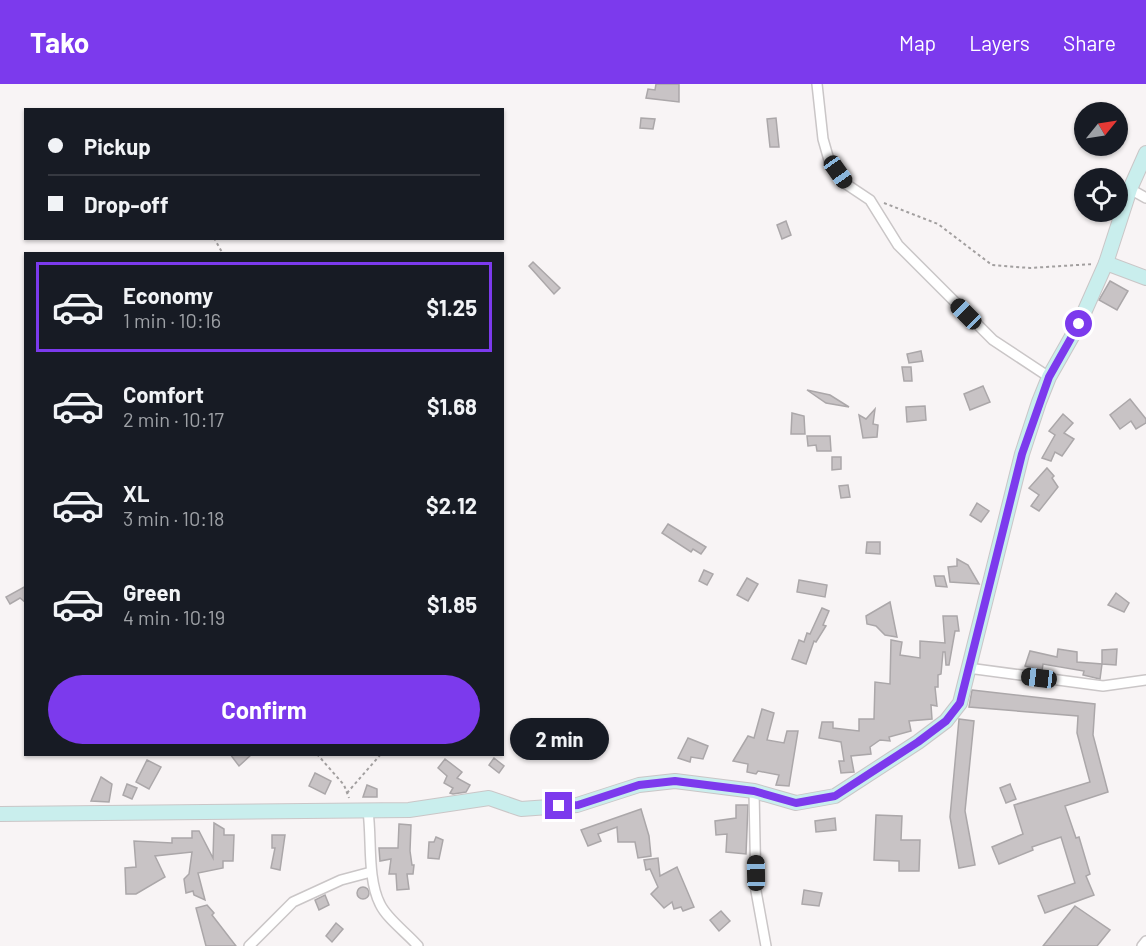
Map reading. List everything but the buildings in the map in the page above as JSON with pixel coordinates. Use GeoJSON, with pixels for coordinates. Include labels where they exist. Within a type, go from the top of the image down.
{"type":"FeatureCollection","features":[{"type":"Feature","properties":{"kind":"main road"},"geometry":{"type":"LineString","coordinates":[[0,814],[409,810],[489,798],[521,809],[578,805],[639,785],[675,781],[754,791],[796,803],[835,796],[946,721],[960,703],[1022,454],[1049,377],[1079,324],[1106,263],[1130,189],[1146,153]]}},
{"type":"Feature","properties":{"kind":"main road"},"geometry":{"type":"LineString","coordinates":[[1106,263],[1146,278]]}},
{"type":"Feature","properties":{"kind":"street"},"geometry":{"type":"LineString","coordinates":[[817,84],[823,139],[829,160],[846,184],[870,200],[898,245],[966,314],[993,339],[1049,377]]}},
{"type":"Feature","properties":{"kind":"street"},"geometry":{"type":"LineString","coordinates":[[1130,189],[1146,198]]}},
{"type":"Feature","properties":{"kind":"street"},"geometry":{"type":"LineString","coordinates":[[968,668],[1103,686],[1146,680]]}},
{"type":"Feature","properties":{"kind":"street"},"geometry":{"type":"LineString","coordinates":[[754,791],[756,891],[766,946]]}},
{"type":"Feature","properties":{"kind":"street"},"geometry":{"type":"LineString","coordinates":[[364,811],[372,839],[371,872],[380,905],[418,946]]}},
{"type":"Feature","properties":{"kind":"street"},"geometry":{"type":"LineString","coordinates":[[249,946],[293,902],[341,880],[371,872]]}},
{"type":"Feature","properties":{"kind":"street"},"geometry":{"type":"LineString","coordinates":[[1142,946],[1146,942]]}},
{"type":"Feature","properties":{"kind":"path"},"geometry":{"type":"LineString","coordinates":[[870,200],[891,205],[938,224],[992,265],[1030,268],[1106,263]]}},
{"type":"Feature","properties":{"kind":"path"},"geometry":{"type":"LineString","coordinates":[[319,756],[364,811]]}},
{"type":"Feature","properties":{"kind":"path"},"geometry":{"type":"LineString","coordinates":[[347,793],[379,756]]}},
{"type":"Feature","properties":{"kind":"route"},"geometry":{"type":"LineString","coordinates":[[559,806],[578,805],[639,785],[675,781],[754,791],[796,803],[835,796],[946,721],[960,703],[1022,454],[1039,402],[1049,377],[1079,324]]}}]}
